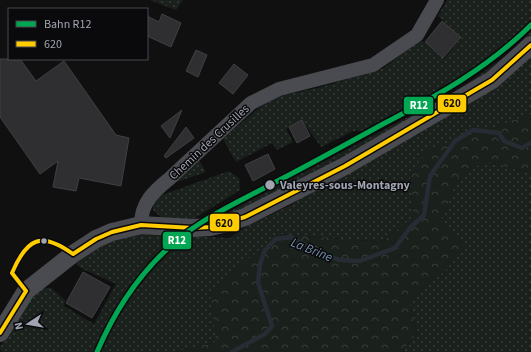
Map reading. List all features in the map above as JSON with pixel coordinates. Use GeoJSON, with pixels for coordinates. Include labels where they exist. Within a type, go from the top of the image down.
{"type":"FeatureCollection","features":[{"type":"Feature","properties":{"kind":"street","name":"Chemin des Crusilles"},"geometry":{"type":"LineString","coordinates":[[141,224],[141,216],[144,205],[155,190],[169,180],[251,103],[279,89],[373,65],[417,34],[437,0]]}},
{"type":"Feature","properties":{"kind":"street"},"geometry":{"type":"LineString","coordinates":[[0,333],[26,291],[73,254],[96,239],[112,232],[141,224],[193,228],[210,227],[227,224],[245,217],[345,166],[492,80],[531,45]]}},
{"type":"Feature","properties":{"kind":"green space"},"geometry":{"type":"Polygon","coordinates":[[[150,0],[183,0],[176,10],[150,0]]]}},
{"type":"Feature","properties":{"kind":"green space"},"geometry":{"type":"Polygon","coordinates":[[[447,0],[531,0],[531,20],[505,47],[451,84],[361,131],[353,131],[321,147],[302,120],[286,129],[293,142],[277,150],[272,143],[236,162],[223,139],[260,107],[280,96],[321,87],[384,68],[420,39],[444,59],[462,37],[438,16],[447,0]]]}},
{"type":"Feature","properties":{"kind":"green space"},"geometry":{"type":"Polygon","coordinates":[[[531,31],[531,39],[517,54],[418,118],[243,212],[221,216],[457,91],[511,52],[531,31]]]}},
{"type":"Feature","properties":{"kind":"green space"},"geometry":{"type":"Polygon","coordinates":[[[531,47],[531,114],[410,173],[413,217],[382,242],[277,234],[216,342],[175,352],[2,352],[0,350],[0,347],[24,307],[41,288],[51,288],[65,300],[64,306],[94,324],[116,284],[81,268],[76,264],[91,251],[138,233],[230,238],[245,227],[291,205],[531,47]]]}},
{"type":"Feature","properties":{"kind":"green space"},"geometry":{"type":"Polygon","coordinates":[[[531,114],[531,171],[527,172],[486,161],[458,178],[441,220],[465,248],[446,270],[409,301],[417,332],[402,352],[175,352],[216,342],[210,293],[277,234],[382,242],[413,217],[410,173],[428,150],[531,114]]]}},
{"type":"Feature","properties":{"kind":"green space"},"geometry":{"type":"Polygon","coordinates":[[[199,160],[206,172],[174,183],[199,160]]]}},
{"type":"Feature","properties":{"kind":"green space"},"geometry":{"type":"Polygon","coordinates":[[[486,161],[527,172],[531,171],[531,352],[402,352],[417,332],[409,301],[446,270],[441,220],[458,177],[486,161]]]}},
{"type":"Feature","properties":{"kind":"green space"},"geometry":{"type":"Polygon","coordinates":[[[229,171],[239,178],[240,190],[195,218],[190,220],[162,218],[153,210],[153,201],[159,196],[229,171]]]}},
{"type":"Feature","properties":{"kind":"building"},"geometry":{"type":"Polygon","coordinates":[[[162,14],[181,23],[171,47],[148,36],[148,16],[159,22],[162,14]]]}},
{"type":"Feature","properties":{"kind":"building"},"geometry":{"type":"Polygon","coordinates":[[[442,21],[461,37],[443,58],[425,42],[442,21]]]}},
{"type":"Feature","properties":{"kind":"building"},"geometry":{"type":"Polygon","coordinates":[[[196,50],[207,55],[198,77],[186,71],[196,50]]]}},
{"type":"Feature","properties":{"kind":"building"},"geometry":{"type":"Polygon","coordinates":[[[0,59],[21,60],[36,81],[64,61],[116,135],[129,138],[121,186],[79,178],[76,191],[53,187],[58,161],[40,174],[0,117],[0,59]]]}},
{"type":"Feature","properties":{"kind":"building"},"geometry":{"type":"Polygon","coordinates":[[[234,64],[248,75],[233,94],[219,83],[234,64]]]}},
{"type":"Feature","properties":{"kind":"building"},"geometry":{"type":"Polygon","coordinates":[[[182,110],[170,138],[161,126],[182,110]]]}},
{"type":"Feature","properties":{"kind":"building"},"geometry":{"type":"Polygon","coordinates":[[[302,120],[310,136],[297,143],[289,127],[302,120]]]}},
{"type":"Feature","properties":{"kind":"building"},"geometry":{"type":"Polygon","coordinates":[[[186,127],[194,138],[166,158],[164,156],[186,127]]]}},
{"type":"Feature","properties":{"kind":"building"},"geometry":{"type":"Polygon","coordinates":[[[268,154],[275,169],[253,181],[245,165],[268,154]]]}},
{"type":"Feature","properties":{"kind":"building"},"geometry":{"type":"Polygon","coordinates":[[[83,272],[110,287],[92,318],[66,303],[83,272]]]}},
{"type":"Feature","properties":{"kind":"waterway","name":"La Brine"},"geometry":{"type":"LineString","coordinates":[[232,352],[265,334],[272,326],[258,283],[260,264],[265,250],[276,239],[291,237],[324,255],[340,260],[360,261],[395,248],[410,228],[424,215],[430,176],[455,141],[473,130],[499,133],[504,141],[522,148],[531,143]]}},
{"type":"Feature","properties":{"kind":"rail line","name":"R12"},"geometry":{"type":"LineString","coordinates":[[97,352],[112,321],[130,292],[162,254],[186,233],[220,211],[442,92],[480,68],[531,25]]}},
{"type":"Feature","properties":{"kind":"transit line","name":"620"},"geometry":{"type":"LineString","coordinates":[[73,254],[96,239],[112,232],[141,225],[193,228],[210,227],[245,217],[345,166],[492,80],[531,45]]}},
{"type":"Feature","properties":{"kind":"transit line","name":"620"},"geometry":{"type":"LineString","coordinates":[[26,291],[12,273],[23,252],[29,246],[36,242],[52,242],[73,254]]}},
{"type":"Feature","properties":{"kind":"transit line","name":"620"},"geometry":{"type":"LineString","coordinates":[[0,333],[26,291]]}},
{"type":"Feature","properties":{"kind":"place","name":"Valeyres-sous-Montagny"},"geometry":{"type":"Point","coordinates":[270,185]}}]}
